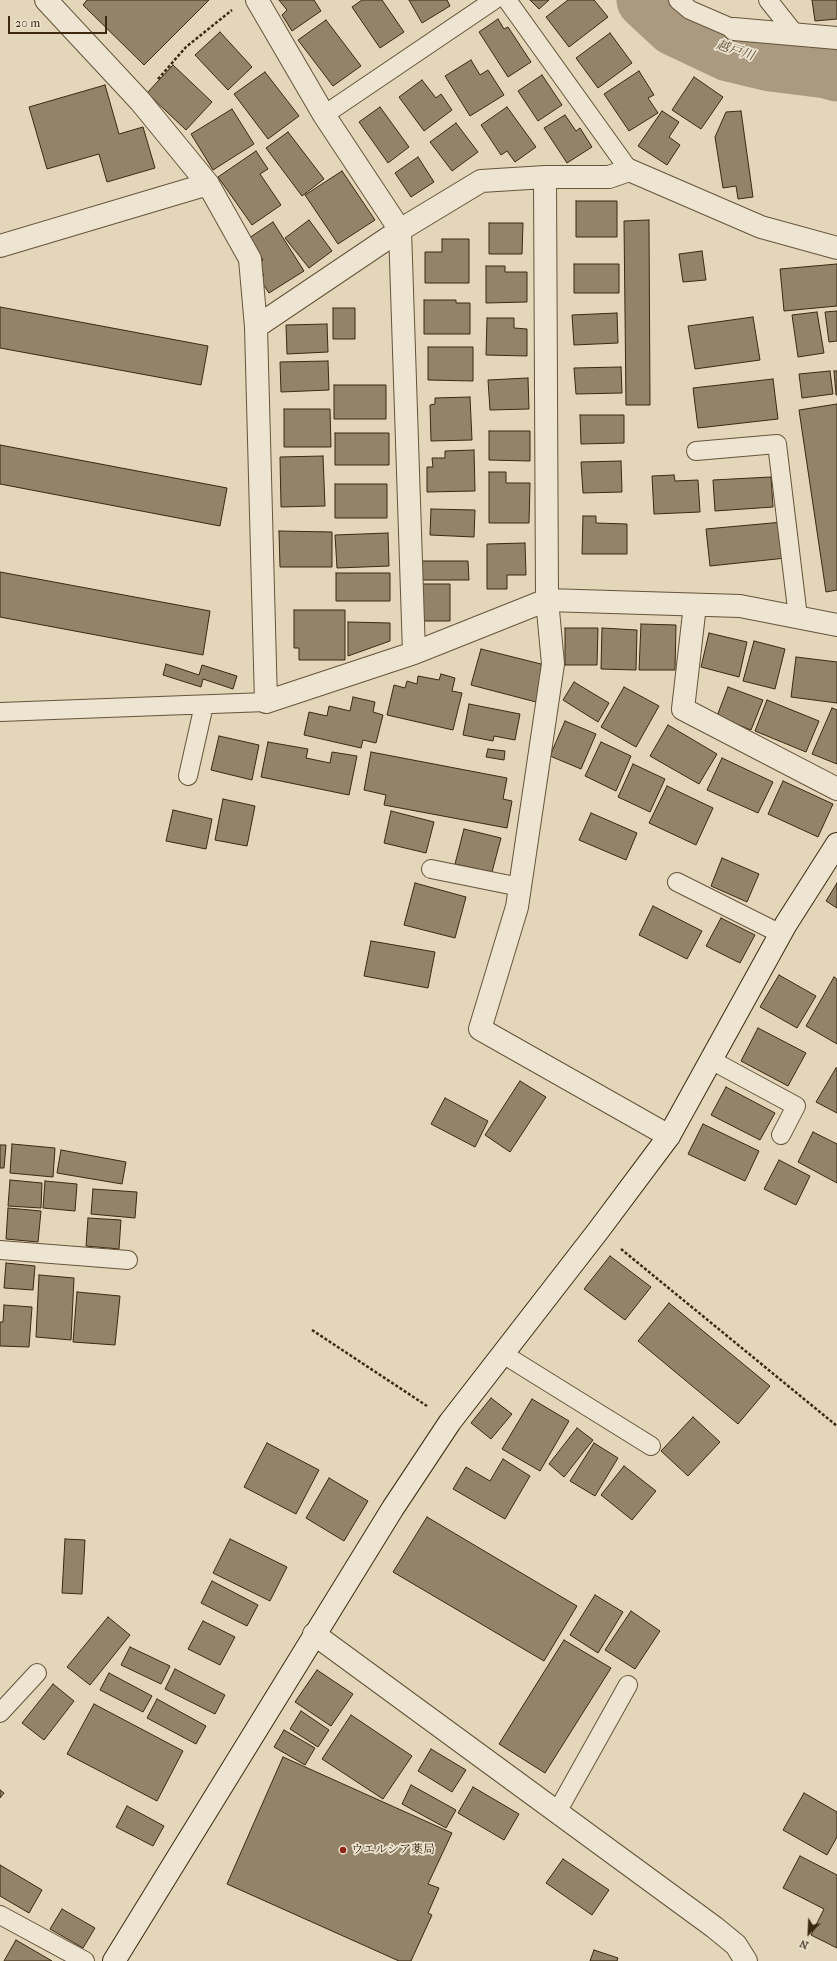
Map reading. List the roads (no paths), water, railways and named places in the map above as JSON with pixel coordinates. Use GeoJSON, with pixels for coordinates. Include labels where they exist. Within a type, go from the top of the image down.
{"type":"FeatureCollection","features":[{"type":"Feature","properties":{"kind":"street"},"geometry":{"type":"LineString","coordinates":[[46,0],[140,101],[208,184],[250,259],[256,327],[266,702],[414,653],[548,600],[740,606],[837,625]]}},
{"type":"Feature","properties":{"kind":"street"},"geometry":{"type":"LineString","coordinates":[[257,0],[324,115],[400,230],[414,653]]}},
{"type":"Feature","properties":{"kind":"street"},"geometry":{"type":"LineString","coordinates":[[734,29],[837,38]]}},
{"type":"Feature","properties":{"kind":"street"},"geometry":{"type":"LineString","coordinates":[[256,327],[400,230],[481,181],[545,177],[609,177],[629,170],[761,227],[837,248]]}},
{"type":"Feature","properties":{"kind":"street"},"geometry":{"type":"LineString","coordinates":[[545,177],[548,600],[553,664],[517,907],[480,1029],[669,1136]]}},
{"type":"Feature","properties":{"kind":"street"},"geometry":{"type":"LineString","coordinates":[[0,246],[208,184]]}},
{"type":"Feature","properties":{"kind":"street"},"geometry":{"type":"LineString","coordinates":[[695,605],[683,709],[837,788]]}},
{"type":"Feature","properties":{"kind":"street"},"geometry":{"type":"LineString","coordinates":[[114,1961],[251,1741],[314,1634],[393,1508],[450,1422],[598,1231],[669,1136],[781,934],[837,844]]}},
{"type":"Feature","properties":{"kind":"street"},"geometry":{"type":"LineString","coordinates":[[314,1634],[714,1927],[736,1945],[746,1961]]}},
{"type":"Feature","properties":{"kind":"lane"},"geometry":{"type":"LineString","coordinates":[[324,115],[494,0]]}},
{"type":"Feature","properties":{"kind":"lane"},"geometry":{"type":"LineString","coordinates":[[507,0],[629,170]]}},
{"type":"Feature","properties":{"kind":"lane"},"geometry":{"type":"LineString","coordinates":[[678,0],[690,10],[734,29]]}},
{"type":"Feature","properties":{"kind":"lane"},"geometry":{"type":"LineString","coordinates":[[768,0],[795,34]]}},
{"type":"Feature","properties":{"kind":"lane"},"geometry":{"type":"LineString","coordinates":[[696,451],[778,444],[798,617]]}},
{"type":"Feature","properties":{"kind":"lane"},"geometry":{"type":"LineString","coordinates":[[0,712],[266,702]]}},
{"type":"Feature","properties":{"kind":"lane"},"geometry":{"type":"LineString","coordinates":[[188,776],[204,704]]}},
{"type":"Feature","properties":{"kind":"lane"},"geometry":{"type":"LineString","coordinates":[[431,870],[520,887]]}},
{"type":"Feature","properties":{"kind":"lane"},"geometry":{"type":"LineString","coordinates":[[676,882],[781,934]]}},
{"type":"Feature","properties":{"kind":"lane"},"geometry":{"type":"LineString","coordinates":[[711,1060],[796,1106],[781,1135]]}},
{"type":"Feature","properties":{"kind":"lane"},"geometry":{"type":"LineString","coordinates":[[0,1250],[128,1260]]}},
{"type":"Feature","properties":{"kind":"lane"},"geometry":{"type":"LineString","coordinates":[[503,1354],[651,1446]]}},
{"type":"Feature","properties":{"kind":"lane"},"geometry":{"type":"LineString","coordinates":[[0,1713],[37,1673]]}},
{"type":"Feature","properties":{"kind":"lane"},"geometry":{"type":"LineString","coordinates":[[557,1812],[628,1685]]}},
{"type":"Feature","properties":{"kind":"lane"},"geometry":{"type":"LineString","coordinates":[[0,1915],[85,1961]]}},
{"type":"Feature","properties":{"kind":"waterway","name":"越戸川"},"geometry":{"type":"LineString","coordinates":[[646,0],[674,26],[729,52],[771,62],[827,69],[837,72]]}},
{"type":"Feature","properties":{"kind":"place","name":"ウエルシア薬局"},"geometry":{"type":"Point","coordinates":[343,1850]}}]}
